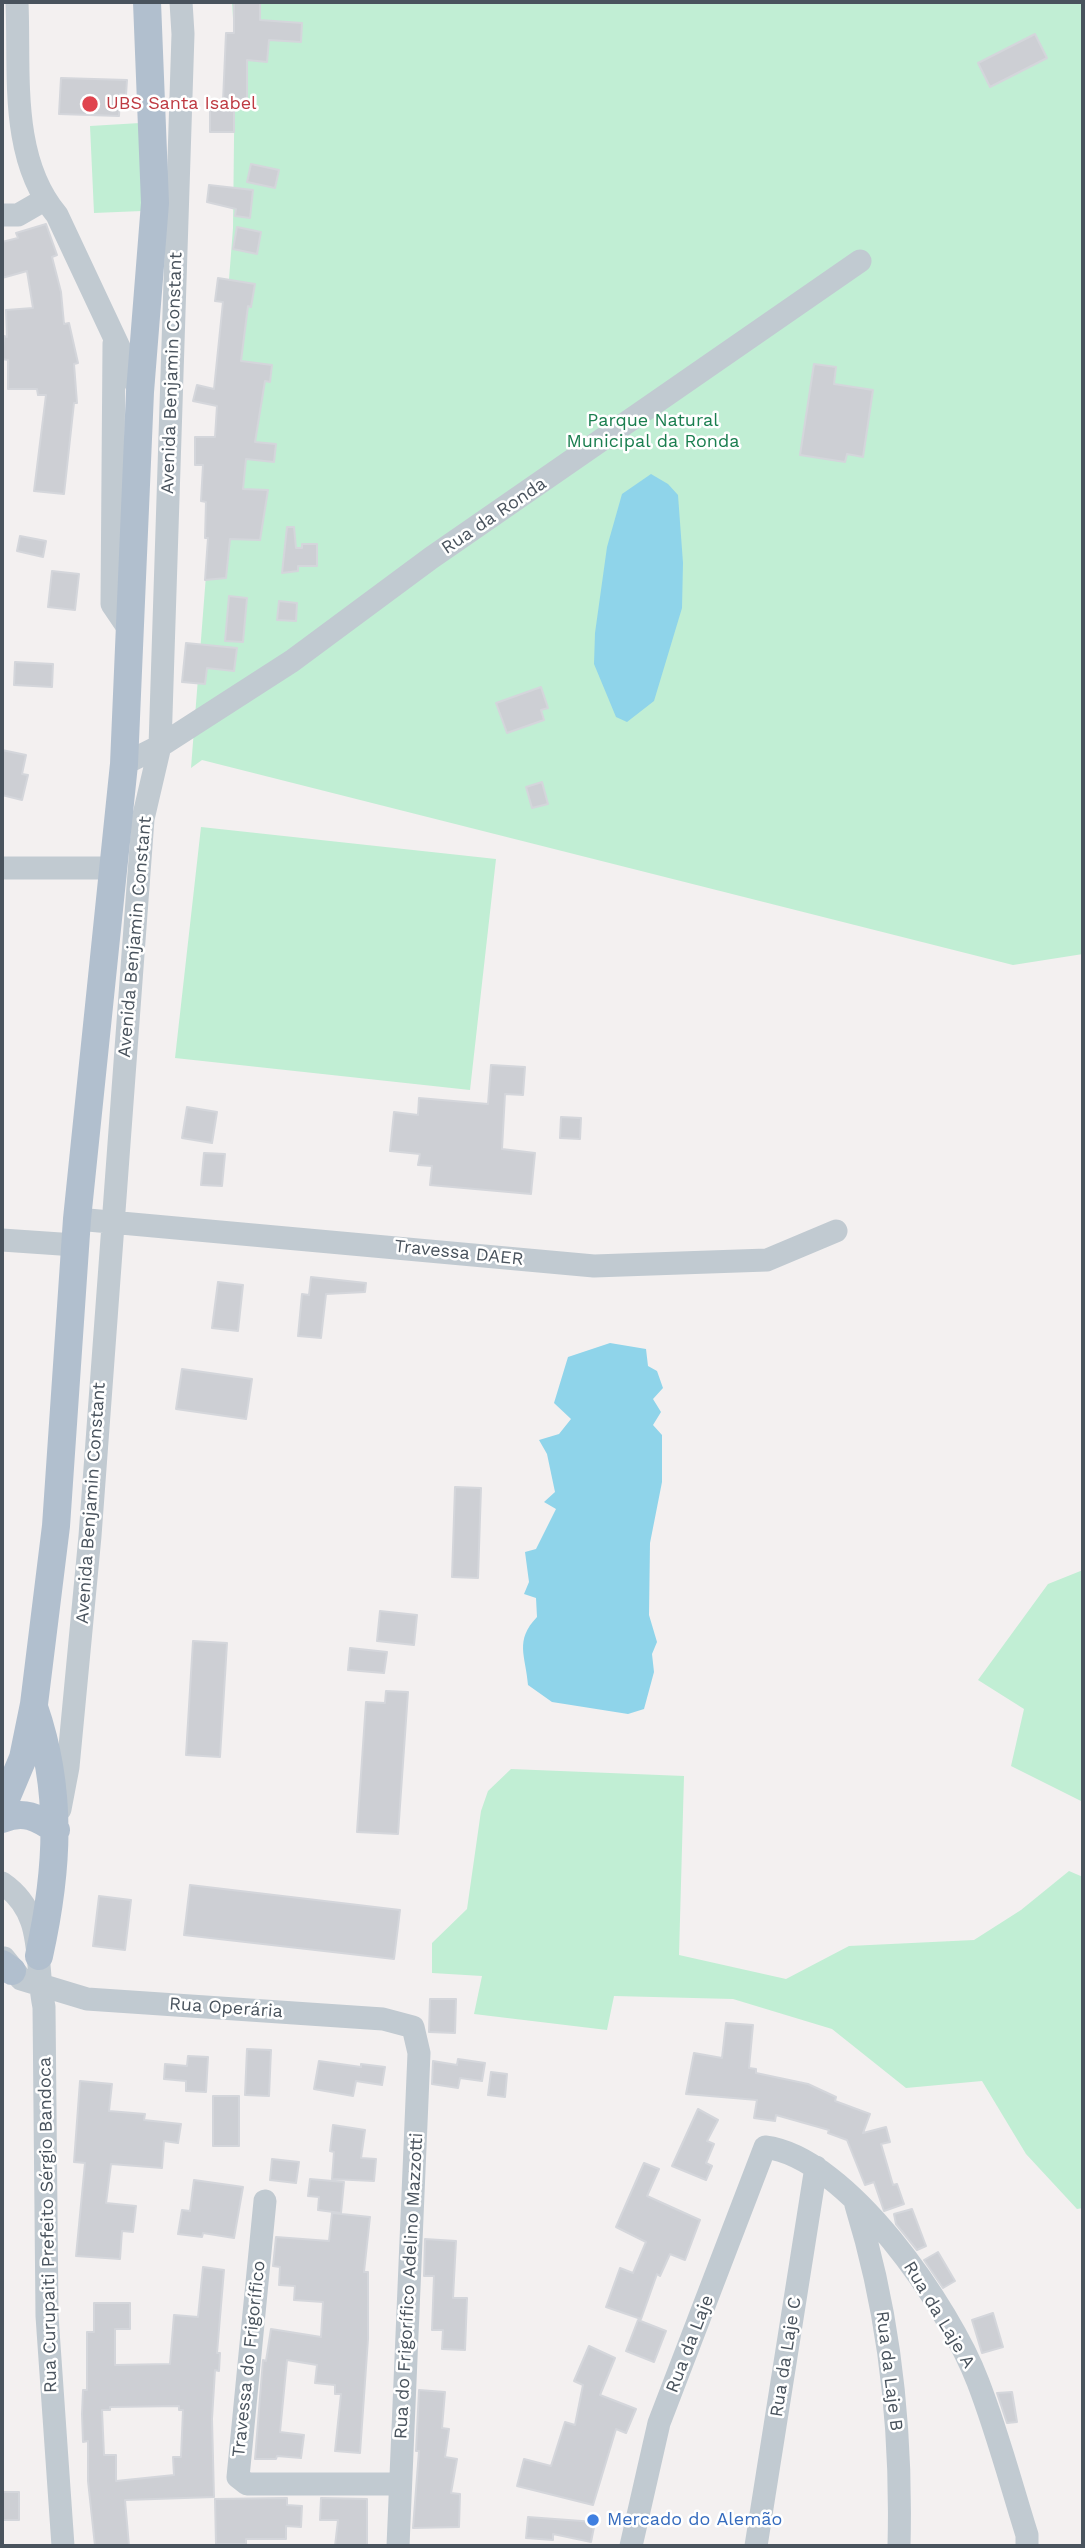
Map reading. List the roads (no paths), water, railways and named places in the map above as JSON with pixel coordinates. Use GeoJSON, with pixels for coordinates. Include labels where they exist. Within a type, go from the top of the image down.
{"type":"FeatureCollection","features":[{"type":"Feature","properties":{"kind":"main road","name":"Avenida Benjamin Constant"},"geometry":{"type":"LineString","coordinates":[[2,1808],[23,1758],[34,1704],[55,1526],[76,1232],[124,764],[140,392],[155,203],[146,2]]}},
{"type":"Feature","properties":{"kind":"main road"},"geometry":{"type":"LineString","coordinates":[[34,1704],[45,1738],[56,1830],[51,1899],[39,1956]]}},
{"type":"Feature","properties":{"kind":"main road"},"geometry":{"type":"LineString","coordinates":[[2,1819],[12,1815],[34,1815],[56,1830]]}},
{"type":"Feature","properties":{"kind":"street","name":"Avenida Benjamin Constant"},"geometry":{"type":"LineString","coordinates":[[17,2],[22,138],[44,200],[57,215],[140,392]]}},
{"type":"Feature","properties":{"kind":"street","name":"Avenida Benjamin Constant"},"geometry":{"type":"LineString","coordinates":[[56,1830],[68,1767],[90,1536],[111,1219],[143,819],[160,746],[183,34],[181,2]]}},
{"type":"Feature","properties":{"kind":"street"},"geometry":{"type":"LineString","coordinates":[[2,215],[18,215],[44,200]]}},
{"type":"Feature","properties":{"kind":"street","name":"Rua da Ronda"},"geometry":{"type":"LineString","coordinates":[[124,764],[160,746],[292,661],[431,558],[860,261]]}},
{"type":"Feature","properties":{"kind":"street","name":"Avenida Benjamin Constant"},"geometry":{"type":"LineString","coordinates":[[114,337],[112,604],[131,632]]}},
{"type":"Feature","properties":{"kind":"street"},"geometry":{"type":"LineString","coordinates":[[2,868],[113,868]]}},
{"type":"Feature","properties":{"kind":"street","name":"Travessa DAER"},"geometry":{"type":"LineString","coordinates":[[2,1240],[76,1232],[111,1219],[594,1266],[767,1260],[836,1231]]}},
{"type":"Feature","properties":{"kind":"street","name":"Rua Curupaiti Prefeito Sérgio Bandoca"},"geometry":{"type":"LineString","coordinates":[[2,1883],[33,1917],[44,2007],[47,2316],[63,2546]]}},
{"type":"Feature","properties":{"kind":"street","name":"Rua Operária"},"geometry":{"type":"LineString","coordinates":[[5,1963],[21,1979],[40,1987],[87,1999],[383,2019],[414,2027]]}},
{"type":"Feature","properties":{"kind":"street","name":"Rua do Frigorífico Adelino Mazzotti"},"geometry":{"type":"LineString","coordinates":[[398,2546],[419,2053],[414,2027]]}},
{"type":"Feature","properties":{"kind":"street","name":"Rua da Laje A"},"geometry":{"type":"LineString","coordinates":[[765,2147],[784,2150],[816,2167],[854,2199],[894,2242],[944,2315],[978,2380],[1028,2542]]}},
{"type":"Feature","properties":{"kind":"street","name":"Rua da Laje"},"geometry":{"type":"LineString","coordinates":[[631,2546],[660,2423],[765,2147]]}},
{"type":"Feature","properties":{"kind":"street","name":"Rua da Laje C"},"geometry":{"type":"LineString","coordinates":[[756,2546],[816,2167]]}},
{"type":"Feature","properties":{"kind":"street","name":"Rua da Laje B"},"geometry":{"type":"LineString","coordinates":[[854,2199],[874,2263],[895,2407],[899,2546]]}},
{"type":"Feature","properties":{"kind":"street","name":"Travessa do Frigorífico"},"geometry":{"type":"LineString","coordinates":[[265,2201],[238,2477],[247,2484],[400,2484]]}},
{"type":"Feature","properties":{"kind":"water"},"geometry":{"type":"Polygon","coordinates":[[[651,474],[668,484],[678,495],[683,563],[682,608],[654,701],[627,722],[616,717],[594,664],[595,633],[607,547],[622,494],[651,474]]]}},
{"type":"Feature","properties":{"kind":"water"},"geometry":{"type":"Polygon","coordinates":[[[610,1343],[646,1349],[648,1366],[657,1371],[663,1388],[653,1399],[661,1412],[653,1425],[662,1435],[662,1482],[650,1543],[649,1615],[657,1642],[652,1654],[654,1672],[644,1709],[628,1714],[552,1702],[528,1685],[523,1649],[526,1634],[537,1617],[536,1598],[524,1594],[529,1582],[525,1552],[536,1549],[556,1509],[544,1502],[555,1492],[547,1454],[539,1440],[559,1434],[571,1419],[554,1403],[568,1357],[610,1343]]]}},
{"type":"Feature","properties":{"kind":"place","name":"UBS Santa Isabel"},"geometry":{"type":"Point","coordinates":[90,104]}},
{"type":"Feature","properties":{"kind":"place","name":"Mercado do Alemão"},"geometry":{"type":"Point","coordinates":[593,2520]}},
{"type":"Feature","properties":{"kind":"park label","name":"Parque Natural Municipal da Ronda"},"geometry":{"type":"Point","coordinates":[653,431]}}]}
